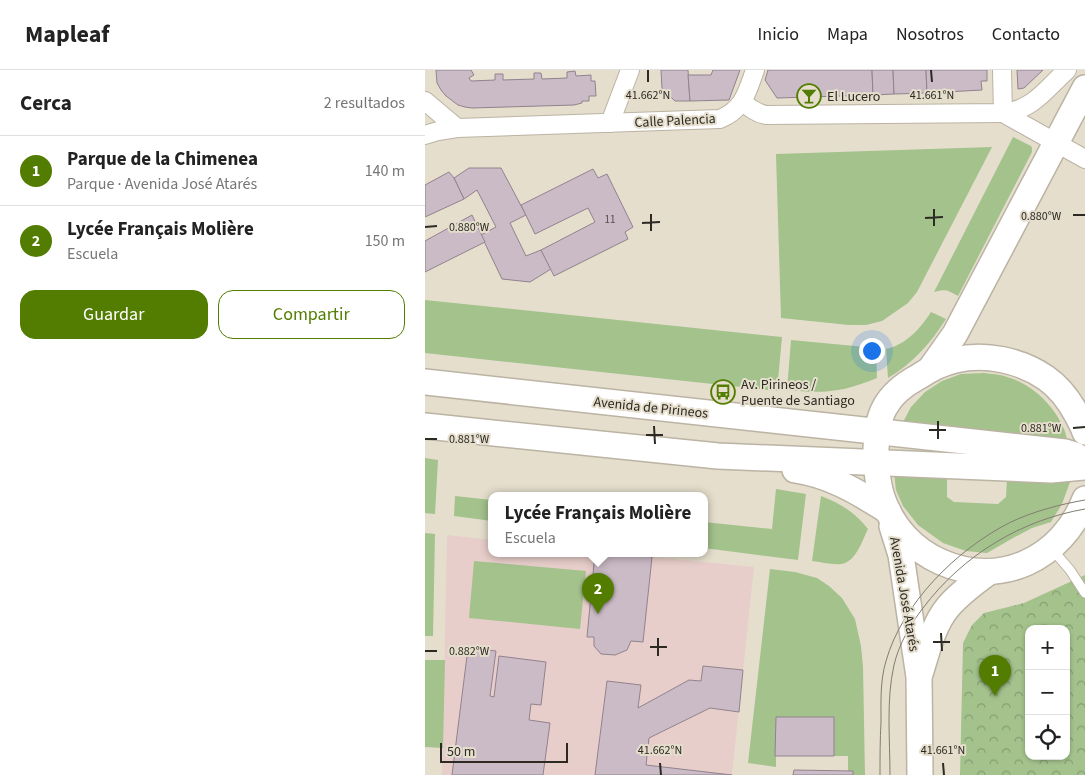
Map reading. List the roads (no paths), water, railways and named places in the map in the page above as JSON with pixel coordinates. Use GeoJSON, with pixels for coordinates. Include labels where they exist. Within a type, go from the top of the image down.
{"type":"FeatureCollection","features":[{"type":"Feature","properties":{"kind":"main road"},"geometry":{"type":"LineString","coordinates":[[931,368],[955,334],[1085,88]]}},
{"type":"Feature","properties":{"kind":"main road"},"geometry":{"type":"LineString","coordinates":[[1085,432],[1073,407],[1047,378],[1030,369],[997,358],[957,359],[931,368],[894,394],[885,407],[880,420],[877,463],[882,499],[899,529],[913,545],[930,557],[969,571],[989,572],[1011,568],[1032,560],[1051,548],[1065,534],[1077,517],[1085,498]]}},
{"type":"Feature","properties":{"kind":"main road","name":"Avenida de Pirineos"},"geometry":{"type":"LineString","coordinates":[[425,382],[1065,452],[1085,461]]}},
{"type":"Feature","properties":{"kind":"main road"},"geometry":{"type":"LineString","coordinates":[[425,426],[718,456],[1051,470],[1085,467]]}},
{"type":"Feature","properties":{"kind":"main road"},"geometry":{"type":"LineString","coordinates":[[718,456],[765,467],[813,474],[836,481],[888,512]]}},
{"type":"Feature","properties":{"kind":"main road","name":"Avenida José Atarés"},"geometry":{"type":"LineString","coordinates":[[888,512],[901,555],[919,677],[919,775]]}},
{"type":"Feature","properties":{"kind":"main road","name":"Avenida José Atarés"},"geometry":{"type":"LineString","coordinates":[[919,677],[935,628],[948,607],[989,572]]}},
{"type":"Feature","properties":{"kind":"street"},"geometry":{"type":"LineString","coordinates":[[610,123],[630,70]]}},
{"type":"Feature","properties":{"kind":"street"},"geometry":{"type":"LineString","coordinates":[[755,70],[743,102],[753,111],[766,115],[1003,114],[1027,107],[1067,70]]}},
{"type":"Feature","properties":{"kind":"street"},"geometry":{"type":"LineString","coordinates":[[1001,70],[1003,114]]}},
{"type":"Feature","properties":{"kind":"street"},"geometry":{"type":"LineString","coordinates":[[425,101],[457,128]]}},
{"type":"Feature","properties":{"kind":"street","name":"Calle Palencia"},"geometry":{"type":"LineString","coordinates":[[425,135],[457,128],[720,119],[733,112],[743,102]]}},
{"type":"Feature","properties":{"kind":"street"},"geometry":{"type":"LineString","coordinates":[[1003,114],[1085,159]]}},
{"type":"Feature","properties":{"kind":"lane"},"geometry":{"type":"LineString","coordinates":[[1051,548],[1070,570],[1085,593]]}},
{"type":"Feature","properties":{"kind":"tram line"},"geometry":{"type":"LineString","coordinates":[[880,775],[881,691],[884,669],[894,640],[918,599],[951,564],[989,534],[1027,515],[1085,500]]}},
{"type":"Feature","properties":{"kind":"tram line"},"geometry":{"type":"LineString","coordinates":[[890,775],[889,706],[894,665],[906,635],[918,614],[956,572],[975,556],[995,543],[1016,531],[1038,522],[1061,514],[1085,509]]}},
{"type":"Feature","properties":{"kind":"place","name":"El Lucero"},"geometry":{"type":"Point","coordinates":[809,96]}},
{"type":"Feature","properties":{"kind":"place","name":"Av. Pirineos / Puente de Santiago"},"geometry":{"type":"Point","coordinates":[723,392]}},
{"type":"Feature","properties":{"kind":"place","name":"Lycée Français Molière"},"geometry":{"type":"Point","coordinates":[598,614]}},
{"type":"Feature","properties":{"kind":"place","name":"Parque de la Chimenea"},"geometry":{"type":"Point","coordinates":[995,696]}}]}
